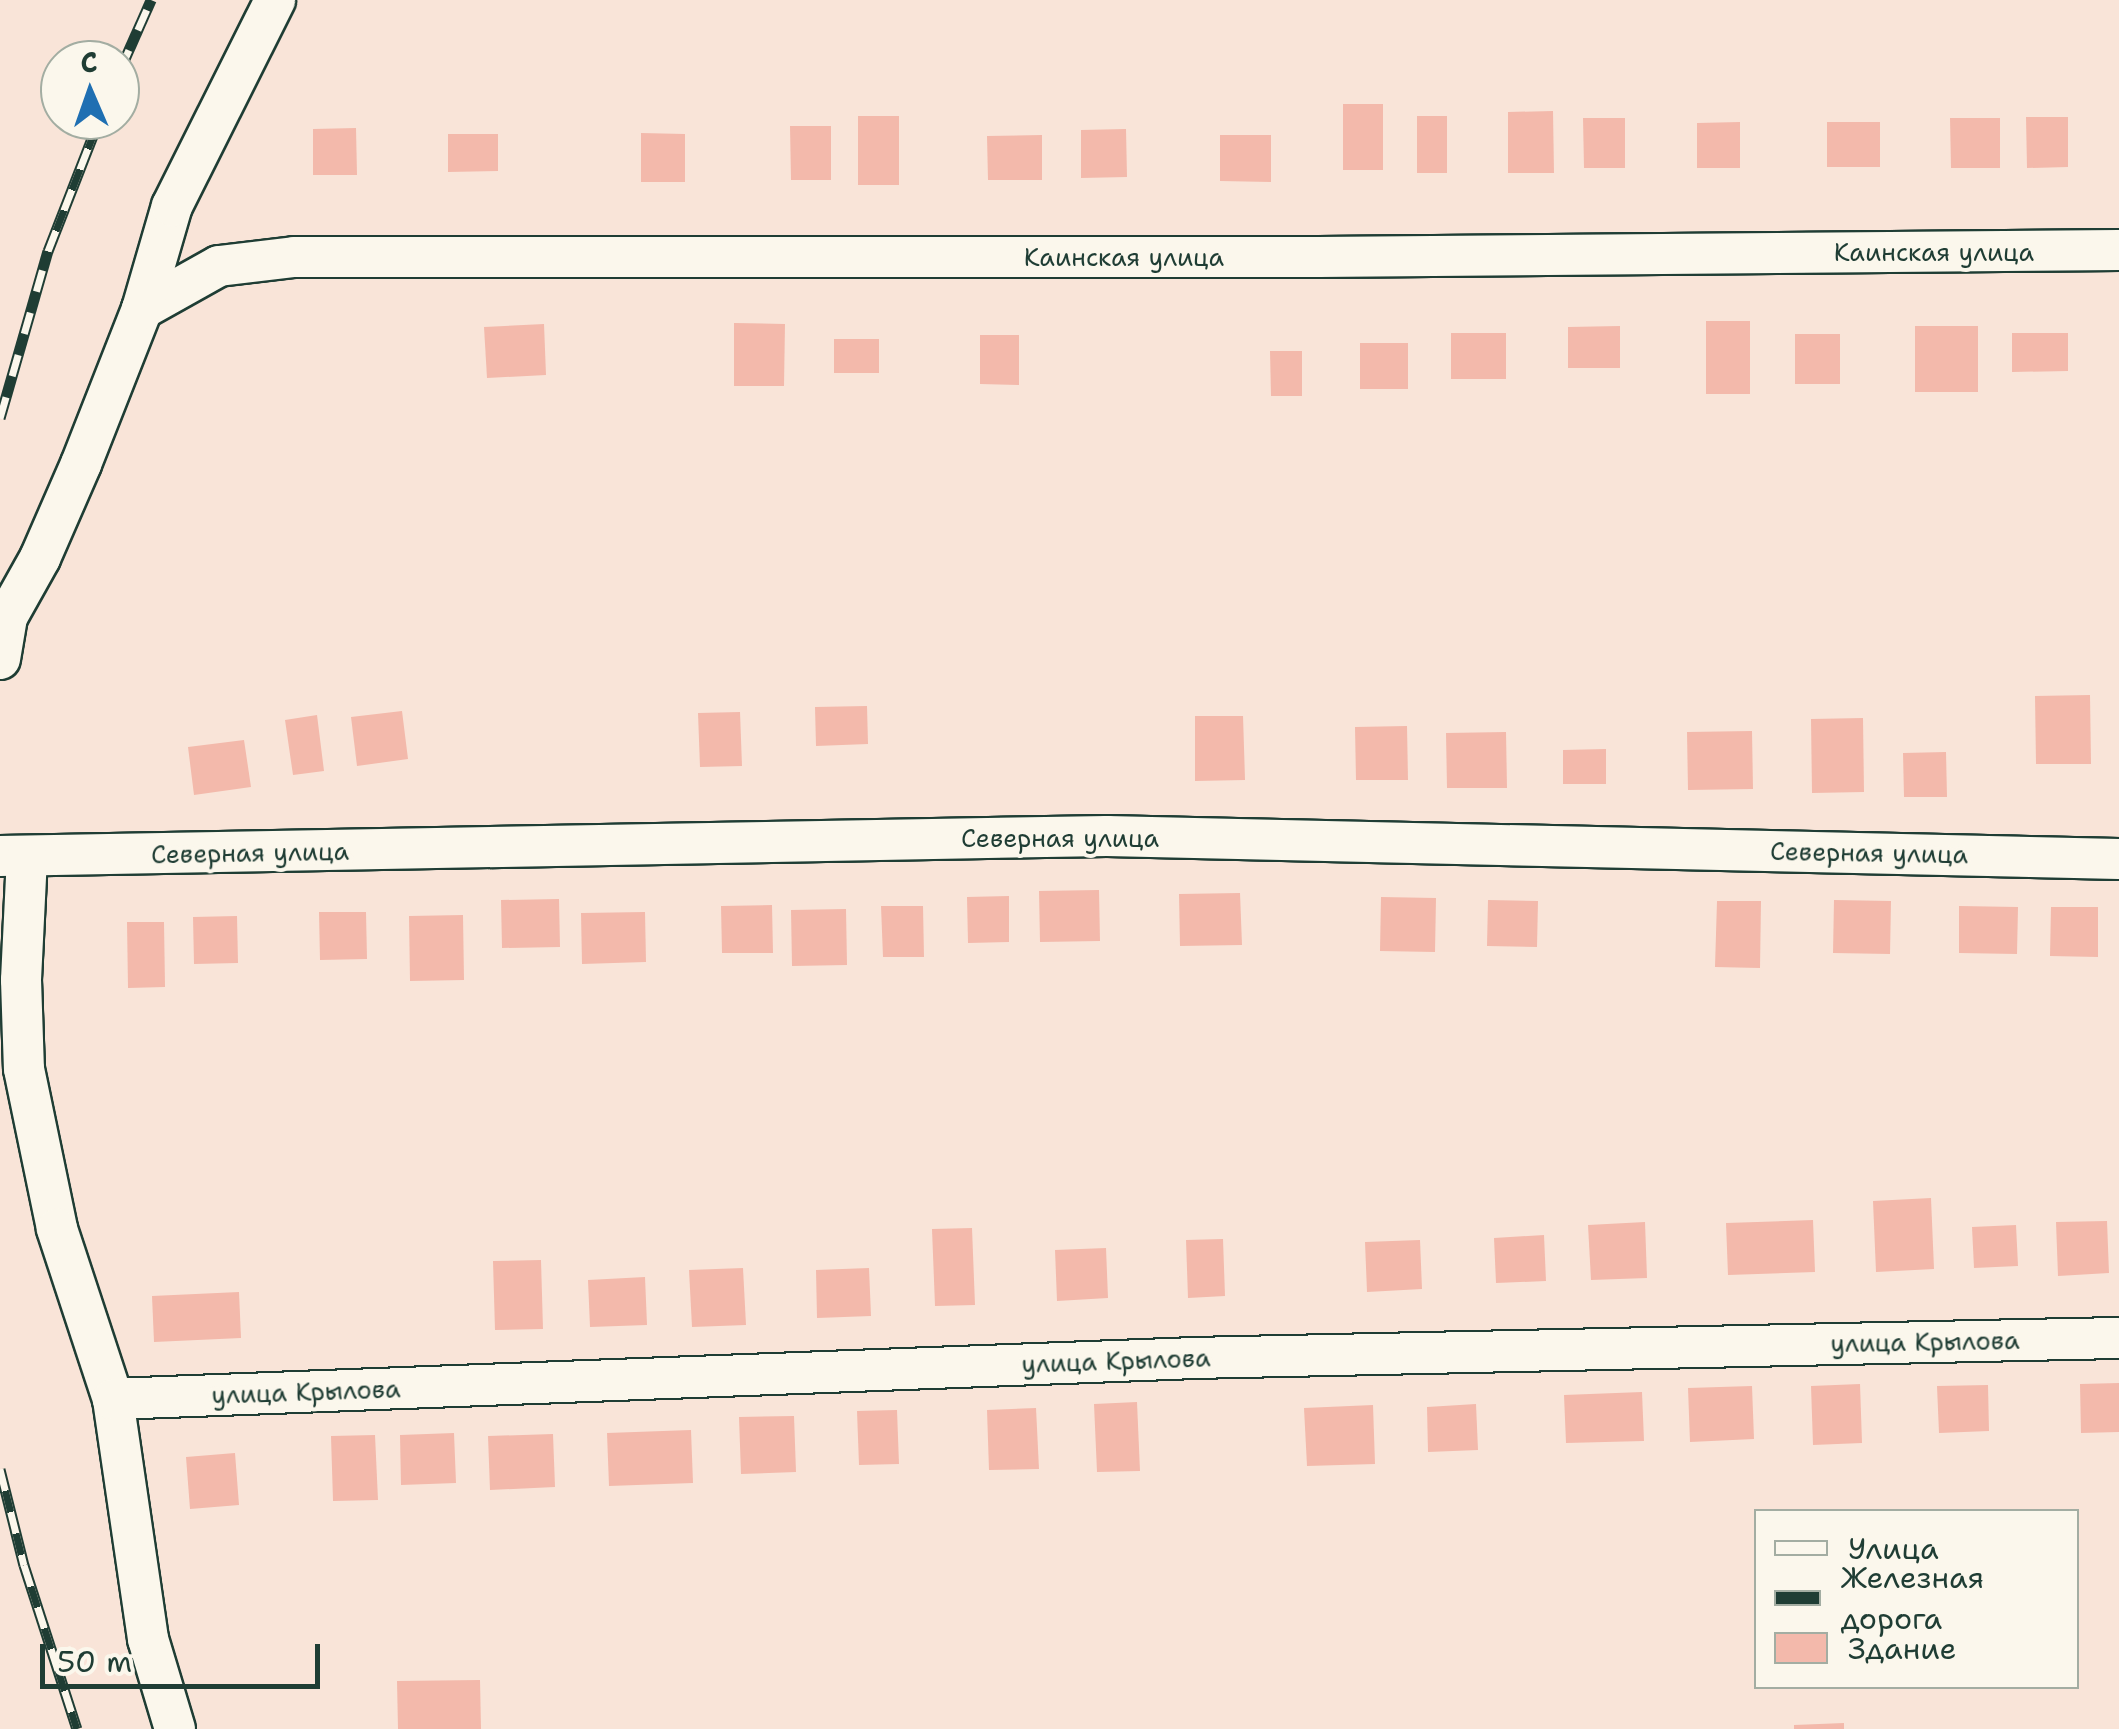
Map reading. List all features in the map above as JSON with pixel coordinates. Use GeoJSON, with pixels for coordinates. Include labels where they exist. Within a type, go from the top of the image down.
{"type":"FeatureCollection","features":[{"type":"Feature","properties":{"kind":"street"},"geometry":{"type":"LineString","coordinates":[[0,658],[7,618],[40,558],[142,309],[172,206],[275,0]]}},
{"type":"Feature","properties":{"kind":"street","name":"Каинская улица"},"geometry":{"type":"LineString","coordinates":[[142,309],[219,266],[294,257],[1318,257],[2119,250]]}},
{"type":"Feature","properties":{"kind":"street","name":"Северная улица"},"geometry":{"type":"LineString","coordinates":[[13,857],[1107,836],[2119,858]]}},
{"type":"Feature","properties":{"kind":"street"},"geometry":{"type":"LineString","coordinates":[[13,857],[24,1069],[57,1229],[113,1399],[148,1639],[175,1729]]}},
{"type":"Feature","properties":{"kind":"street","name":"улица Крылова"},"geometry":{"type":"LineString","coordinates":[[113,1399],[1193,1358],[2119,1338]]}},
{"type":"Feature","properties":{"kind":"building"},"geometry":{"type":"Polygon","coordinates":[[[1343,104],[1383,104],[1383,170],[1343,170],[1343,104]]]}},
{"type":"Feature","properties":{"kind":"building"},"geometry":{"type":"Polygon","coordinates":[[[1553,111],[1554,173],[1508,173],[1508,112],[1553,111]]]}},
{"type":"Feature","properties":{"kind":"building"},"geometry":{"type":"Polygon","coordinates":[[[858,116],[899,116],[899,185],[858,185],[858,116]]]}},
{"type":"Feature","properties":{"kind":"building"},"geometry":{"type":"Polygon","coordinates":[[[1417,116],[1447,116],[1447,173],[1417,173],[1417,116]]]}},
{"type":"Feature","properties":{"kind":"building"},"geometry":{"type":"Polygon","coordinates":[[[2026,117],[2068,117],[2068,167],[2027,168],[2026,117]]]}},
{"type":"Feature","properties":{"kind":"building"},"geometry":{"type":"Polygon","coordinates":[[[1583,118],[1625,118],[1625,168],[1584,168],[1583,118]]]}},
{"type":"Feature","properties":{"kind":"building"},"geometry":{"type":"Polygon","coordinates":[[[1950,118],[2000,118],[2000,168],[1951,168],[1950,118]]]}},
{"type":"Feature","properties":{"kind":"building"},"geometry":{"type":"Polygon","coordinates":[[[1740,122],[1740,168],[1697,168],[1697,123],[1740,122]]]}},
{"type":"Feature","properties":{"kind":"building"},"geometry":{"type":"Polygon","coordinates":[[[1827,122],[1880,122],[1880,167],[1827,167],[1827,122]]]}},
{"type":"Feature","properties":{"kind":"building"},"geometry":{"type":"Polygon","coordinates":[[[790,126],[831,126],[831,180],[791,180],[790,126]]]}},
{"type":"Feature","properties":{"kind":"building"},"geometry":{"type":"Polygon","coordinates":[[[356,128],[357,175],[313,175],[313,129],[356,128]]]}},
{"type":"Feature","properties":{"kind":"building"},"geometry":{"type":"Polygon","coordinates":[[[1126,129],[1127,177],[1081,178],[1081,130],[1126,129]]]}},
{"type":"Feature","properties":{"kind":"building"},"geometry":{"type":"Polygon","coordinates":[[[641,133],[685,134],[685,182],[641,182],[641,133]]]}},
{"type":"Feature","properties":{"kind":"building"},"geometry":{"type":"Polygon","coordinates":[[[448,134],[498,134],[498,171],[448,172],[448,134]]]}},
{"type":"Feature","properties":{"kind":"building"},"geometry":{"type":"Polygon","coordinates":[[[1042,135],[1042,180],[988,180],[987,136],[1042,135]]]}},
{"type":"Feature","properties":{"kind":"building"},"geometry":{"type":"Polygon","coordinates":[[[1220,135],[1271,135],[1271,182],[1220,181],[1220,135]]]}},
{"type":"Feature","properties":{"kind":"building"},"geometry":{"type":"Polygon","coordinates":[[[1706,321],[1750,321],[1750,394],[1706,394],[1706,321]]]}},
{"type":"Feature","properties":{"kind":"building"},"geometry":{"type":"Polygon","coordinates":[[[734,323],[785,324],[784,386],[734,386],[734,323]]]}},
{"type":"Feature","properties":{"kind":"building"},"geometry":{"type":"Polygon","coordinates":[[[544,324],[546,375],[487,378],[484,327],[544,324]]]}},
{"type":"Feature","properties":{"kind":"building"},"geometry":{"type":"Polygon","coordinates":[[[1620,326],[1620,368],[1568,368],[1568,327],[1620,326]]]}},
{"type":"Feature","properties":{"kind":"building"},"geometry":{"type":"Polygon","coordinates":[[[1915,326],[1978,326],[1978,392],[1915,392],[1915,326]]]}},
{"type":"Feature","properties":{"kind":"building"},"geometry":{"type":"Polygon","coordinates":[[[1451,333],[1506,333],[1506,379],[1451,379],[1451,333]]]}},
{"type":"Feature","properties":{"kind":"building"},"geometry":{"type":"Polygon","coordinates":[[[2012,333],[2068,333],[2068,371],[2012,372],[2012,333]]]}},
{"type":"Feature","properties":{"kind":"building"},"geometry":{"type":"Polygon","coordinates":[[[1795,334],[1840,334],[1840,384],[1795,384],[1795,334]]]}},
{"type":"Feature","properties":{"kind":"building"},"geometry":{"type":"Polygon","coordinates":[[[980,335],[1019,335],[1019,385],[980,384],[980,335]]]}},
{"type":"Feature","properties":{"kind":"building"},"geometry":{"type":"Polygon","coordinates":[[[834,339],[879,339],[879,373],[834,373],[834,339]]]}},
{"type":"Feature","properties":{"kind":"building"},"geometry":{"type":"Polygon","coordinates":[[[1360,343],[1408,343],[1408,389],[1360,389],[1360,343]]]}},
{"type":"Feature","properties":{"kind":"building"},"geometry":{"type":"Polygon","coordinates":[[[1270,351],[1302,351],[1302,396],[1271,396],[1270,351]]]}},
{"type":"Feature","properties":{"kind":"building"},"geometry":{"type":"Polygon","coordinates":[[[2090,695],[2091,764],[2036,764],[2035,696],[2090,695]]]}},
{"type":"Feature","properties":{"kind":"building"},"geometry":{"type":"Polygon","coordinates":[[[867,706],[868,744],[816,746],[815,707],[867,706]]]}},
{"type":"Feature","properties":{"kind":"building"},"geometry":{"type":"Polygon","coordinates":[[[402,711],[408,759],[357,766],[351,717],[402,711]]]}},
{"type":"Feature","properties":{"kind":"building"},"geometry":{"type":"Polygon","coordinates":[[[740,712],[742,766],[700,767],[698,713],[740,712]]]}},
{"type":"Feature","properties":{"kind":"building"},"geometry":{"type":"Polygon","coordinates":[[[317,715],[324,771],[293,775],[285,720],[317,715]]]}},
{"type":"Feature","properties":{"kind":"building"},"geometry":{"type":"Polygon","coordinates":[[[1195,716],[1243,716],[1245,780],[1195,781],[1195,716]]]}},
{"type":"Feature","properties":{"kind":"building"},"geometry":{"type":"Polygon","coordinates":[[[1863,718],[1864,792],[1812,793],[1811,719],[1863,718]]]}},
{"type":"Feature","properties":{"kind":"building"},"geometry":{"type":"Polygon","coordinates":[[[1407,726],[1408,780],[1356,780],[1355,727],[1407,726]]]}},
{"type":"Feature","properties":{"kind":"building"},"geometry":{"type":"Polygon","coordinates":[[[1752,731],[1753,789],[1688,790],[1687,732],[1752,731]]]}},
{"type":"Feature","properties":{"kind":"building"},"geometry":{"type":"Polygon","coordinates":[[[1506,732],[1507,788],[1447,788],[1446,733],[1506,732]]]}},
{"type":"Feature","properties":{"kind":"building"},"geometry":{"type":"Polygon","coordinates":[[[244,740],[251,787],[194,795],[188,747],[244,740]]]}},
{"type":"Feature","properties":{"kind":"building"},"geometry":{"type":"Polygon","coordinates":[[[1606,749],[1606,784],[1563,784],[1563,750],[1606,749]]]}},
{"type":"Feature","properties":{"kind":"building"},"geometry":{"type":"Polygon","coordinates":[[[1946,752],[1947,797],[1904,797],[1903,753],[1946,752]]]}},
{"type":"Feature","properties":{"kind":"building"},"geometry":{"type":"Polygon","coordinates":[[[1099,890],[1100,941],[1040,942],[1039,891],[1099,890]]]}},
{"type":"Feature","properties":{"kind":"building"},"geometry":{"type":"Polygon","coordinates":[[[1240,893],[1242,945],[1180,946],[1179,894],[1240,893]]]}},
{"type":"Feature","properties":{"kind":"building"},"geometry":{"type":"Polygon","coordinates":[[[1009,896],[1009,942],[968,943],[967,897],[1009,896]]]}},
{"type":"Feature","properties":{"kind":"building"},"geometry":{"type":"Polygon","coordinates":[[[1381,897],[1436,898],[1435,952],[1380,951],[1381,897]]]}},
{"type":"Feature","properties":{"kind":"building"},"geometry":{"type":"Polygon","coordinates":[[[559,899],[560,947],[502,948],[501,900],[559,899]]]}},
{"type":"Feature","properties":{"kind":"building"},"geometry":{"type":"Polygon","coordinates":[[[1488,900],[1538,901],[1537,947],[1487,946],[1488,900]]]}},
{"type":"Feature","properties":{"kind":"building"},"geometry":{"type":"Polygon","coordinates":[[[1834,900],[1891,901],[1890,954],[1833,953],[1834,900]]]}},
{"type":"Feature","properties":{"kind":"building"},"geometry":{"type":"Polygon","coordinates":[[[1717,901],[1761,901],[1760,968],[1715,967],[1717,901]]]}},
{"type":"Feature","properties":{"kind":"building"},"geometry":{"type":"Polygon","coordinates":[[[772,905],[773,953],[722,953],[721,906],[772,905]]]}},
{"type":"Feature","properties":{"kind":"building"},"geometry":{"type":"Polygon","coordinates":[[[881,906],[923,906],[924,957],[883,957],[881,906]]]}},
{"type":"Feature","properties":{"kind":"building"},"geometry":{"type":"Polygon","coordinates":[[[1959,906],[2018,907],[2017,954],[1959,953],[1959,906]]]}},
{"type":"Feature","properties":{"kind":"building"},"geometry":{"type":"Polygon","coordinates":[[[2051,907],[2098,907],[2098,957],[2050,956],[2051,907]]]}},
{"type":"Feature","properties":{"kind":"building"},"geometry":{"type":"Polygon","coordinates":[[[846,909],[847,965],[792,966],[791,910],[846,909]]]}},
{"type":"Feature","properties":{"kind":"building"},"geometry":{"type":"Polygon","coordinates":[[[319,912],[366,912],[367,959],[320,960],[319,912]]]}},
{"type":"Feature","properties":{"kind":"building"},"geometry":{"type":"Polygon","coordinates":[[[645,912],[646,962],[582,964],[581,913],[645,912]]]}},
{"type":"Feature","properties":{"kind":"building"},"geometry":{"type":"Polygon","coordinates":[[[463,915],[464,980],[410,981],[409,916],[463,915]]]}},
{"type":"Feature","properties":{"kind":"building"},"geometry":{"type":"Polygon","coordinates":[[[237,916],[238,963],[194,964],[193,917],[237,916]]]}},
{"type":"Feature","properties":{"kind":"building"},"geometry":{"type":"Polygon","coordinates":[[[127,922],[164,922],[165,987],[128,988],[127,922]]]}},
{"type":"Feature","properties":{"kind":"building"},"geometry":{"type":"Polygon","coordinates":[[[1931,1198],[1934,1269],[1876,1272],[1873,1201],[1931,1198]]]}},
{"type":"Feature","properties":{"kind":"building"},"geometry":{"type":"Polygon","coordinates":[[[1813,1220],[1815,1272],[1728,1275],[1726,1223],[1813,1220]]]}},
{"type":"Feature","properties":{"kind":"building"},"geometry":{"type":"Polygon","coordinates":[[[2107,1221],[2109,1273],[2058,1276],[2056,1222],[2107,1221]]]}},
{"type":"Feature","properties":{"kind":"building"},"geometry":{"type":"Polygon","coordinates":[[[1645,1222],[1647,1278],[1591,1280],[1588,1225],[1645,1222]]]}},
{"type":"Feature","properties":{"kind":"building"},"geometry":{"type":"Polygon","coordinates":[[[2016,1225],[2018,1266],[1974,1268],[1972,1227],[2016,1225]]]}},
{"type":"Feature","properties":{"kind":"building"},"geometry":{"type":"Polygon","coordinates":[[[972,1228],[975,1305],[935,1306],[932,1229],[972,1228]]]}},
{"type":"Feature","properties":{"kind":"building"},"geometry":{"type":"Polygon","coordinates":[[[1544,1235],[1546,1281],[1496,1283],[1494,1238],[1544,1235]]]}},
{"type":"Feature","properties":{"kind":"building"},"geometry":{"type":"Polygon","coordinates":[[[1223,1239],[1225,1296],[1188,1298],[1186,1240],[1223,1239]]]}},
{"type":"Feature","properties":{"kind":"building"},"geometry":{"type":"Polygon","coordinates":[[[1420,1240],[1422,1289],[1367,1292],[1365,1242],[1420,1240]]]}},
{"type":"Feature","properties":{"kind":"building"},"geometry":{"type":"Polygon","coordinates":[[[1106,1248],[1108,1298],[1057,1301],[1055,1250],[1106,1248]]]}},
{"type":"Feature","properties":{"kind":"building"},"geometry":{"type":"Polygon","coordinates":[[[541,1260],[543,1329],[495,1330],[493,1261],[541,1260]]]}},
{"type":"Feature","properties":{"kind":"building"},"geometry":{"type":"Polygon","coordinates":[[[743,1268],[746,1325],[692,1327],[689,1270],[743,1268]]]}},
{"type":"Feature","properties":{"kind":"building"},"geometry":{"type":"Polygon","coordinates":[[[869,1268],[871,1316],[817,1318],[816,1270],[869,1268]]]}},
{"type":"Feature","properties":{"kind":"building"},"geometry":{"type":"Polygon","coordinates":[[[645,1277],[647,1325],[590,1327],[588,1280],[645,1277]]]}},
{"type":"Feature","properties":{"kind":"building"},"geometry":{"type":"Polygon","coordinates":[[[239,1292],[241,1338],[154,1342],[152,1296],[239,1292]]]}},
{"type":"Feature","properties":{"kind":"building"},"geometry":{"type":"Polygon","coordinates":[[[2119,1383],[2119,1432],[2081,1433],[2080,1384],[2119,1383]]]}},
{"type":"Feature","properties":{"kind":"building"},"geometry":{"type":"Polygon","coordinates":[[[1860,1384],[1862,1443],[1813,1445],[1811,1386],[1860,1384]]]}},
{"type":"Feature","properties":{"kind":"building"},"geometry":{"type":"Polygon","coordinates":[[[1988,1385],[1989,1431],[1939,1433],[1937,1386],[1988,1385]]]}},
{"type":"Feature","properties":{"kind":"building"},"geometry":{"type":"Polygon","coordinates":[[[1752,1386],[1754,1439],[1690,1442],[1688,1388],[1752,1386]]]}},
{"type":"Feature","properties":{"kind":"building"},"geometry":{"type":"Polygon","coordinates":[[[1642,1392],[1644,1441],[1566,1443],[1564,1395],[1642,1392]]]}},
{"type":"Feature","properties":{"kind":"building"},"geometry":{"type":"Polygon","coordinates":[[[1137,1402],[1140,1471],[1097,1472],[1094,1404],[1137,1402]]]}},
{"type":"Feature","properties":{"kind":"building"},"geometry":{"type":"Polygon","coordinates":[[[1476,1404],[1478,1450],[1428,1452],[1427,1407],[1476,1404]]]}},
{"type":"Feature","properties":{"kind":"building"},"geometry":{"type":"Polygon","coordinates":[[[1373,1405],[1375,1464],[1307,1466],[1304,1408],[1373,1405]]]}},
{"type":"Feature","properties":{"kind":"building"},"geometry":{"type":"Polygon","coordinates":[[[1036,1408],[1039,1469],[989,1470],[987,1410],[1036,1408]]]}},
{"type":"Feature","properties":{"kind":"building"},"geometry":{"type":"Polygon","coordinates":[[[897,1410],[899,1464],[859,1465],[857,1411],[897,1410]]]}},
{"type":"Feature","properties":{"kind":"building"},"geometry":{"type":"Polygon","coordinates":[[[794,1416],[796,1472],[741,1474],[739,1417],[794,1416]]]}},
{"type":"Feature","properties":{"kind":"building"},"geometry":{"type":"Polygon","coordinates":[[[691,1430],[693,1483],[609,1486],[607,1433],[691,1430]]]}},
{"type":"Feature","properties":{"kind":"building"},"geometry":{"type":"Polygon","coordinates":[[[454,1433],[456,1483],[401,1485],[400,1435],[454,1433]]]}},
{"type":"Feature","properties":{"kind":"building"},"geometry":{"type":"Polygon","coordinates":[[[553,1434],[555,1487],[490,1490],[488,1436],[553,1434]]]}},
{"type":"Feature","properties":{"kind":"building"},"geometry":{"type":"Polygon","coordinates":[[[375,1435],[378,1500],[333,1501],[331,1436],[375,1435]]]}},
{"type":"Feature","properties":{"kind":"building"},"geometry":{"type":"Polygon","coordinates":[[[235,1453],[239,1505],[190,1509],[186,1457],[235,1453]]]}},
{"type":"Feature","properties":{"kind":"building"},"geometry":{"type":"Polygon","coordinates":[[[480,1680],[481,1729],[398,1729],[397,1681],[480,1680]]]}},
{"type":"Feature","properties":{"kind":"building"},"geometry":{"type":"Polygon","coordinates":[[[1844,1723],[1844,1729],[1794,1729],[1794,1725],[1844,1723]]]}},
{"type":"Feature","properties":{"kind":"railway"},"geometry":{"type":"LineString","coordinates":[[133,40],[151,0]]}},
{"type":"Feature","properties":{"kind":"railway"},"geometry":{"type":"LineString","coordinates":[[0,418],[48,251],[91,140]]}},
{"type":"Feature","properties":{"kind":"railway"},"geometry":{"type":"LineString","coordinates":[[0,1469],[24,1565],[77,1729]]}}]}
